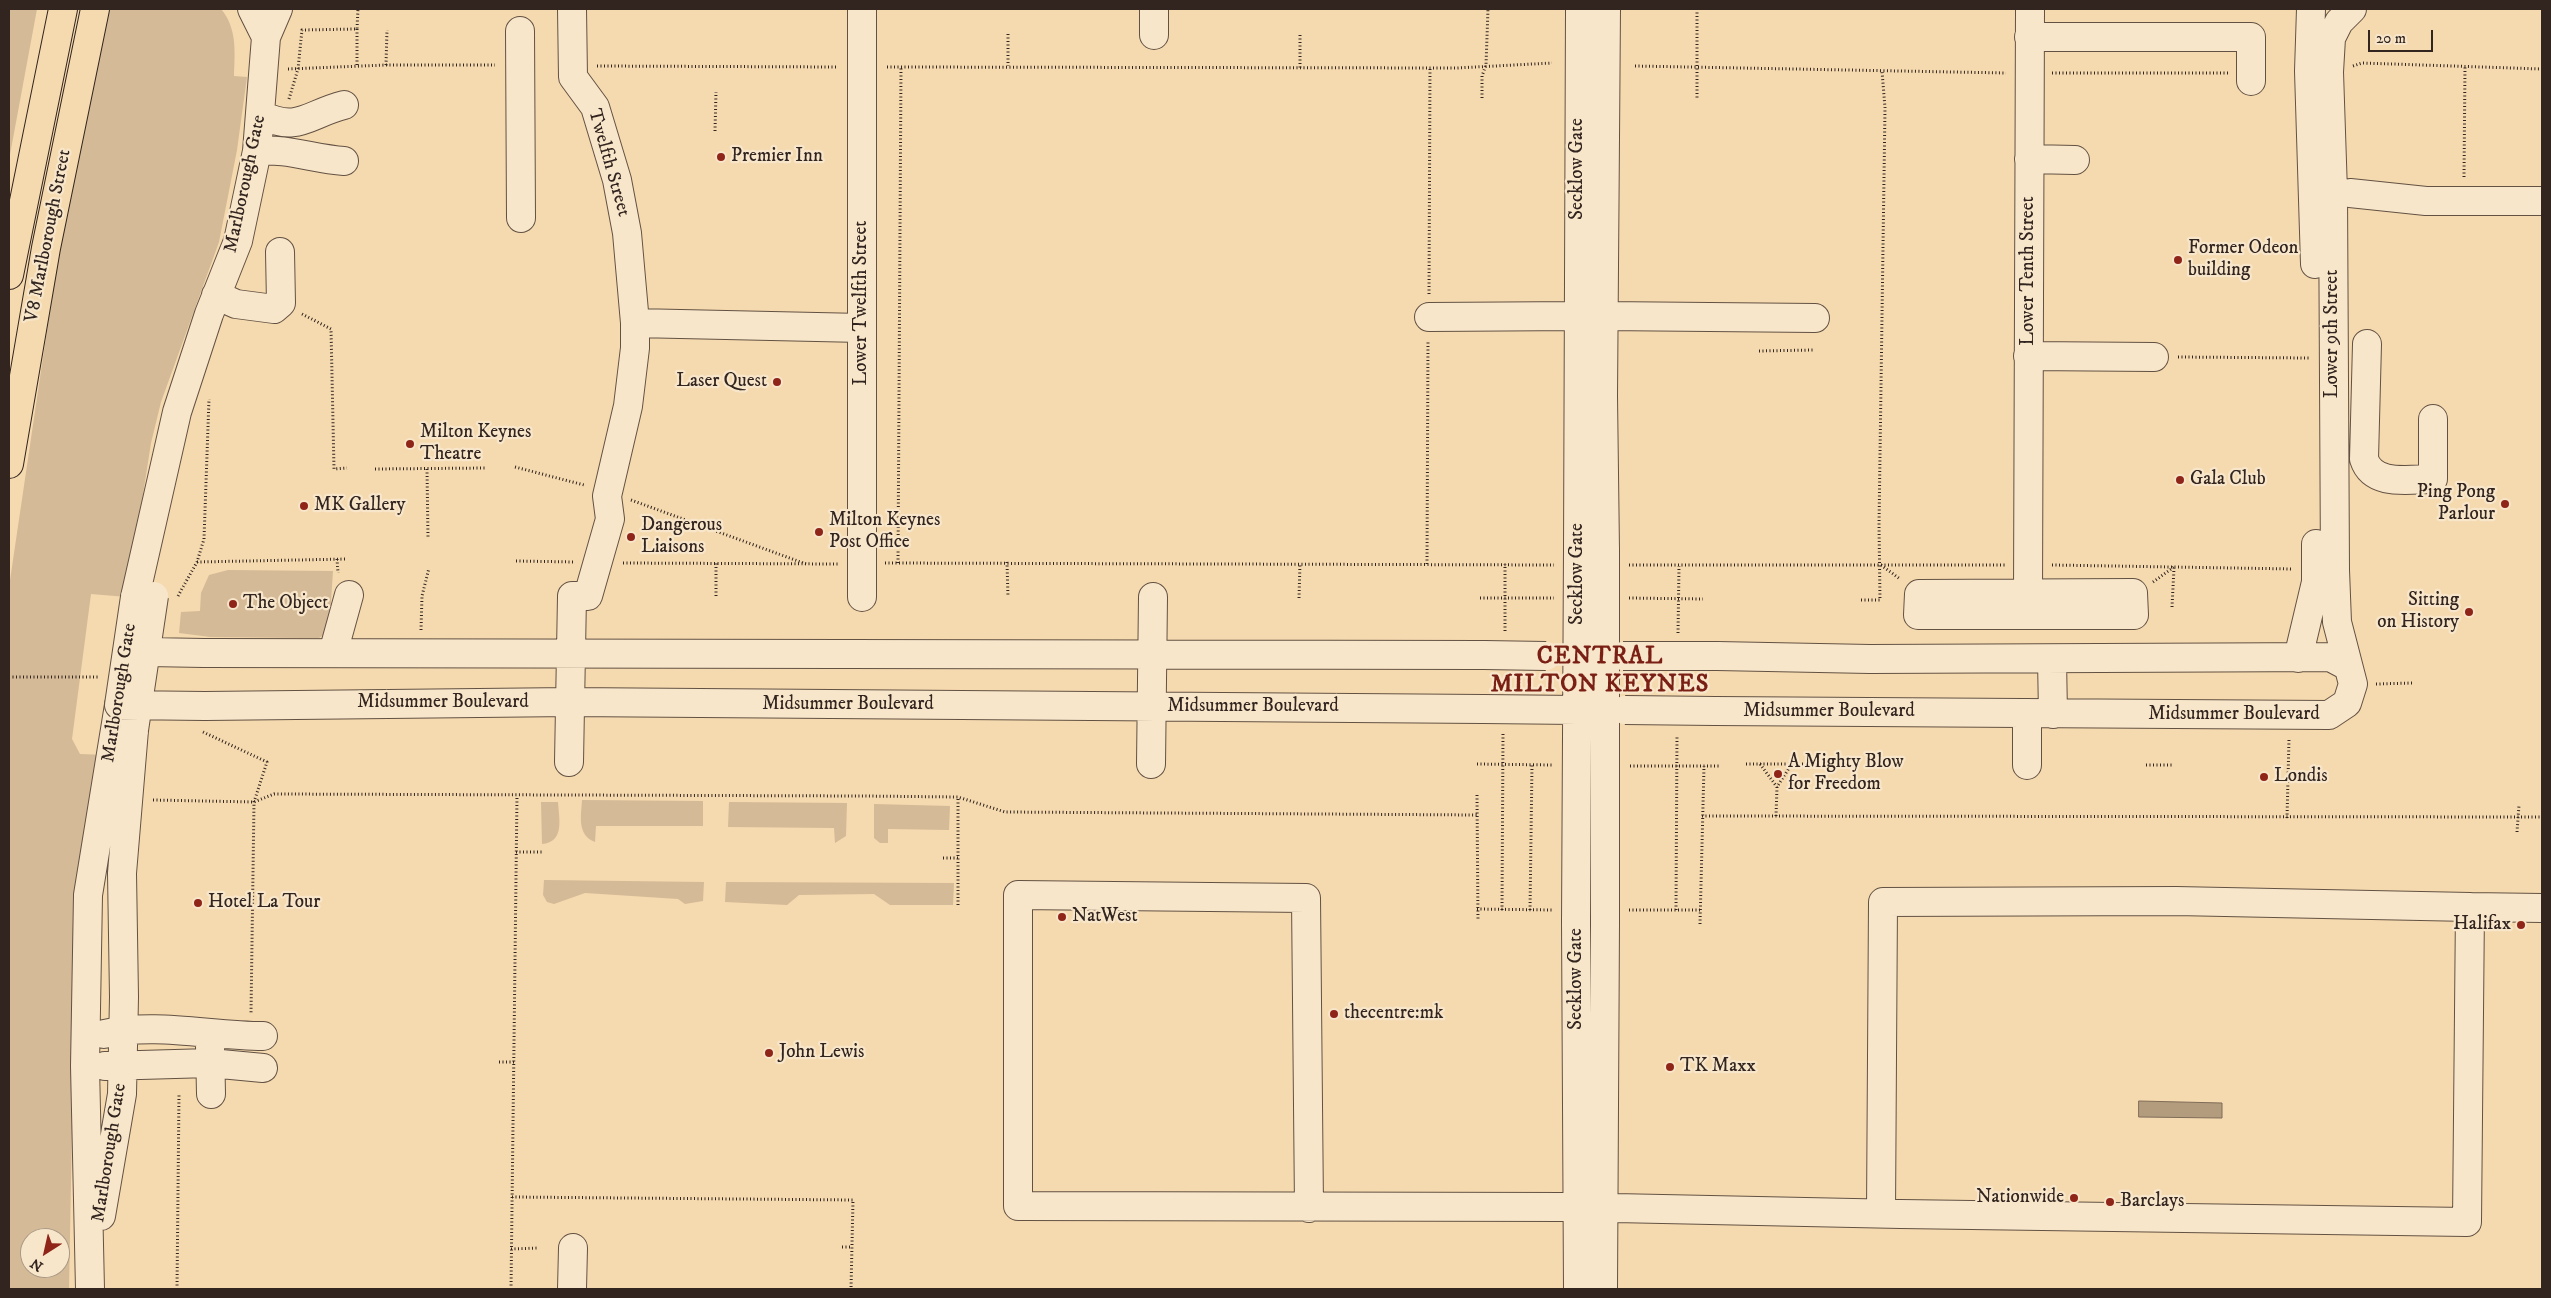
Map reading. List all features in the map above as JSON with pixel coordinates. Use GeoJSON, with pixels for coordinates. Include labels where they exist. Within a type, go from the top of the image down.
{"type":"FeatureCollection","features":[{"type":"Feature","properties":{"kind":"main road","name":"V8 Marlborough Street"},"geometry":{"type":"LineString","coordinates":[[9,275],[63,9]]}},
{"type":"Feature","properties":{"kind":"main road","name":"V8 Marlborough Street"},"geometry":{"type":"LineString","coordinates":[[9,464],[46,248],[95,9]]}},
{"type":"Feature","properties":{"kind":"street"},"geometry":{"type":"LineString","coordinates":[[252,9],[266,37]]}},
{"type":"Feature","properties":{"kind":"street","name":"Marlborough Gate"},"geometry":{"type":"LineString","coordinates":[[90,1283],[88,1196],[103,1066],[87,977],[88,895],[148,652],[177,412],[216,295],[238,241],[257,151],[272,119],[266,37],[278,9]]}},
{"type":"Feature","properties":{"kind":"street"},"geometry":{"type":"LineString","coordinates":[[572,9],[576,76]]}},
{"type":"Feature","properties":{"kind":"street","name":"Lower Twelfth Street"},"geometry":{"type":"LineString","coordinates":[[862,9],[862,597]]}},
{"type":"Feature","properties":{"kind":"street","name":"Secklow Gate"},"geometry":{"type":"LineString","coordinates":[[1580,9],[1591,316],[1616,558],[1606,656],[1605,710],[1605,1207],[1603,1289]]}},
{"type":"Feature","properties":{"kind":"street","name":"Secklow Gate"},"geometry":{"type":"LineString","coordinates":[[1578,1289],[1578,656],[1569,558],[1591,316],[1606,9]]}},
{"type":"Feature","properties":{"kind":"street","name":"Lower Tenth Street"},"geometry":{"type":"LineString","coordinates":[[2028,594],[2030,9]]}},
{"type":"Feature","properties":{"kind":"street","name":"Lower 9th Street"},"geometry":{"type":"LineString","coordinates":[[2298,658],[2316,582],[2317,358],[2309,71],[2311,9]]}},
{"type":"Feature","properties":{"kind":"street","name":"Lower 9th Street"},"geometry":{"type":"LineString","coordinates":[[2350,675],[2337,622],[2335,579],[2333,202],[2329,72],[2331,38],[2339,22],[2352,9]]}},
{"type":"Feature","properties":{"kind":"street"},"geometry":{"type":"LineString","coordinates":[[520,31],[521,218]]}},
{"type":"Feature","properties":{"kind":"street"},"geometry":{"type":"LineString","coordinates":[[2030,36],[2251,37],[2250,81]]}},
{"type":"Feature","properties":{"kind":"street","name":"Twelfth Street"},"geometry":{"type":"LineString","coordinates":[[571,653],[572,596],[588,596],[610,519],[608,492],[628,406],[635,348],[635,323],[627,232],[617,180],[595,107],[576,76]]}},
{"type":"Feature","properties":{"kind":"street"},"geometry":{"type":"LineString","coordinates":[[272,119],[304,121],[324,110],[344,105]]}},
{"type":"Feature","properties":{"kind":"street"},"geometry":{"type":"LineString","coordinates":[[257,151],[275,149],[320,160],[344,161]]}},
{"type":"Feature","properties":{"kind":"street"},"geometry":{"type":"LineString","coordinates":[[2029,159],[2075,160]]}},
{"type":"Feature","properties":{"kind":"street"},"geometry":{"type":"LineString","coordinates":[[2350,193],[2426,200],[2542,201]]}},
{"type":"Feature","properties":{"kind":"street"},"geometry":{"type":"LineString","coordinates":[[216,295],[236,304],[274,308],[281,303],[280,252]]}},
{"type":"Feature","properties":{"kind":"street"},"geometry":{"type":"LineString","coordinates":[[1429,317],[1815,318]]}},
{"type":"Feature","properties":{"kind":"street"},"geometry":{"type":"LineString","coordinates":[[635,323],[862,328]]}},
{"type":"Feature","properties":{"kind":"street"},"geometry":{"type":"LineString","coordinates":[[2367,344],[2364,459],[2367,467],[2374,475],[2385,479],[2432,479],[2433,420]]}},
{"type":"Feature","properties":{"kind":"street"},"geometry":{"type":"LineString","coordinates":[[2028,356],[2164,357]]}},
{"type":"Feature","properties":{"kind":"street"},"geometry":{"type":"LineString","coordinates":[[2133,593],[2134,615],[1918,615],[1919,594],[2028,594],[2133,593]]}},
{"type":"Feature","properties":{"kind":"street"},"geometry":{"type":"LineString","coordinates":[[333,653],[349,595]]}},
{"type":"Feature","properties":{"kind":"street","name":"Marlborough Gate"},"geometry":{"type":"LineString","coordinates":[[103,1066],[123,1029],[122,874],[127,733],[155,597]]}},
{"type":"Feature","properties":{"kind":"street"},"geometry":{"type":"LineString","coordinates":[[1152,764],[1153,597]]}},
{"type":"Feature","properties":{"kind":"street"},"geometry":{"type":"LineString","coordinates":[[148,652],[1152,653],[2052,659],[2330,658],[2350,675]]}},
{"type":"Feature","properties":{"kind":"street"},"geometry":{"type":"LineString","coordinates":[[569,762],[571,653]]}},
{"type":"Feature","properties":{"kind":"street"},"geometry":{"type":"LineString","coordinates":[[2027,764],[2052,659]]}},
{"type":"Feature","properties":{"kind":"street","name":"Midsummer Boulevard"},"geometry":{"type":"LineString","coordinates":[[127,733],[203,719],[570,702],[2329,715],[2347,703],[2350,675]]}},
{"type":"Feature","properties":{"kind":"street"},"geometry":{"type":"LineString","coordinates":[[1309,1208],[1306,898],[1018,895],[1018,1206],[1309,1208],[1605,1207],[2467,1222],[2470,907]]}},
{"type":"Feature","properties":{"kind":"street"},"geometry":{"type":"LineString","coordinates":[[1881,1213],[1883,902],[2176,901],[2542,908]]}},
{"type":"Feature","properties":{"kind":"street"},"geometry":{"type":"LineString","coordinates":[[123,1029],[146,1028],[257,1036]]}},
{"type":"Feature","properties":{"kind":"street"},"geometry":{"type":"LineString","coordinates":[[209,1034],[211,1094]]}},
{"type":"Feature","properties":{"kind":"street"},"geometry":{"type":"LineString","coordinates":[[103,1066],[210,1063],[263,1068]]}},
{"type":"Feature","properties":{"kind":"street","name":"Marlborough Gate"},"geometry":{"type":"LineString","coordinates":[[90,1283],[122,1094],[103,1066]]}},
{"type":"Feature","properties":{"kind":"street"},"geometry":{"type":"LineString","coordinates":[[572,1289],[573,1248]]}},
{"type":"Feature","properties":{"kind":"path"},"geometry":{"type":"LineString","coordinates":[[357,65],[358,9]]}},
{"type":"Feature","properties":{"kind":"path"},"geometry":{"type":"LineString","coordinates":[[1482,98],[1482,76],[1486,65],[1488,9]]}},
{"type":"Feature","properties":{"kind":"path"},"geometry":{"type":"LineString","coordinates":[[1697,9],[1697,98]]}},
{"type":"Feature","properties":{"kind":"path"},"geometry":{"type":"LineString","coordinates":[[272,119],[298,69],[302,30],[357,29]]}},
{"type":"Feature","properties":{"kind":"path"},"geometry":{"type":"LineString","coordinates":[[386,65],[387,30]]}},
{"type":"Feature","properties":{"kind":"path"},"geometry":{"type":"LineString","coordinates":[[1008,34],[1008,66]]}},
{"type":"Feature","properties":{"kind":"path"},"geometry":{"type":"LineString","coordinates":[[1300,35],[1300,68]]}},
{"type":"Feature","properties":{"kind":"path"},"geometry":{"type":"LineString","coordinates":[[576,76],[716,68],[901,66],[1457,68],[1552,63]]}},
{"type":"Feature","properties":{"kind":"path"},"geometry":{"type":"LineString","coordinates":[[2362,64],[2542,69]]}},
{"type":"Feature","properties":{"kind":"path"},"geometry":{"type":"LineString","coordinates":[[298,69],[357,65],[520,66]]}},
{"type":"Feature","properties":{"kind":"path"},"geometry":{"type":"LineString","coordinates":[[898,563],[901,66]]}},
{"type":"Feature","properties":{"kind":"path"},"geometry":{"type":"LineString","coordinates":[[1635,66],[1725,68]]}},
{"type":"Feature","properties":{"kind":"path"},"geometry":{"type":"LineString","coordinates":[[2464,200],[2465,66]]}},
{"type":"Feature","properties":{"kind":"path"},"geometry":{"type":"LineString","coordinates":[[1427,564],[1430,68]]}},
{"type":"Feature","properties":{"kind":"path"},"geometry":{"type":"LineString","coordinates":[[1861,600],[1880,600],[1879,525],[1885,108],[1882,71]]}},
{"type":"Feature","properties":{"kind":"path"},"geometry":{"type":"LineString","coordinates":[[715,131],[716,92]]}},
{"type":"Feature","properties":{"kind":"path"},"geometry":{"type":"LineString","coordinates":[[281,303],[331,329],[334,469],[347,468]]}},
{"type":"Feature","properties":{"kind":"path"},"geometry":{"type":"LineString","coordinates":[[1759,351],[1814,350]]}},
{"type":"Feature","properties":{"kind":"path"},"geometry":{"type":"LineString","coordinates":[[2164,357],[2317,358]]}},
{"type":"Feature","properties":{"kind":"path"},"geometry":{"type":"LineString","coordinates":[[155,597],[197,562],[204,539],[209,395]]}},
{"type":"Feature","properties":{"kind":"path"},"geometry":{"type":"LineString","coordinates":[[515,467],[608,492],[808,564]]}},
{"type":"Feature","properties":{"kind":"path"},"geometry":{"type":"LineString","coordinates":[[375,469],[487,468]]}},
{"type":"Feature","properties":{"kind":"path"},"geometry":{"type":"LineString","coordinates":[[427,469],[428,538]]}},
{"type":"Feature","properties":{"kind":"path"},"geometry":{"type":"LineString","coordinates":[[516,561],[716,564],[1007,562],[1505,564],[1569,558]]}},
{"type":"Feature","properties":{"kind":"path"},"geometry":{"type":"LineString","coordinates":[[1616,558],[1679,566],[2028,564],[2316,569]]}},
{"type":"Feature","properties":{"kind":"path"},"geometry":{"type":"LineString","coordinates":[[197,562],[347,559]]}},
{"type":"Feature","properties":{"kind":"path"},"geometry":{"type":"LineString","coordinates":[[1007,562],[1008,597]]}},
{"type":"Feature","properties":{"kind":"path"},"geometry":{"type":"LineString","coordinates":[[1299,598],[1300,563]]}},
{"type":"Feature","properties":{"kind":"path"},"geometry":{"type":"LineString","coordinates":[[716,564],[716,596]]}},
{"type":"Feature","properties":{"kind":"path"},"geometry":{"type":"LineString","coordinates":[[1504,636],[1505,564]]}},
{"type":"Feature","properties":{"kind":"path"},"geometry":{"type":"LineString","coordinates":[[1678,638],[1679,566]]}},
{"type":"Feature","properties":{"kind":"path"},"geometry":{"type":"LineString","coordinates":[[2172,606],[2174,567]]}},
{"type":"Feature","properties":{"kind":"path"},"geometry":{"type":"LineString","coordinates":[[420,653],[422,596],[429,568]]}},
{"type":"Feature","properties":{"kind":"path"},"geometry":{"type":"LineString","coordinates":[[1480,598],[1560,598]]}},
{"type":"Feature","properties":{"kind":"path"},"geometry":{"type":"LineString","coordinates":[[1624,598],[1703,599]]}},
{"type":"Feature","properties":{"kind":"path"},"geometry":{"type":"LineString","coordinates":[[2350,675],[2413,683]]}},
{"type":"Feature","properties":{"kind":"path"},"geometry":{"type":"LineString","coordinates":[[9,677],[84,677]]}},
{"type":"Feature","properties":{"kind":"path"},"geometry":{"type":"LineString","coordinates":[[2287,818],[2289,715]]}},
{"type":"Feature","properties":{"kind":"path"},"geometry":{"type":"LineString","coordinates":[[203,719],[267,762],[254,802],[257,1036]]}},
{"type":"Feature","properties":{"kind":"path"},"geometry":{"type":"LineString","coordinates":[[1502,910],[1503,727]]}},
{"type":"Feature","properties":{"kind":"path"},"geometry":{"type":"LineString","coordinates":[[1676,910],[1677,727]]}},
{"type":"Feature","properties":{"kind":"path"},"geometry":{"type":"LineString","coordinates":[[1477,764],[1561,765]]}},
{"type":"Feature","properties":{"kind":"path"},"geometry":{"type":"LineString","coordinates":[[1530,910],[1532,764]]}},
{"type":"Feature","properties":{"kind":"path"},"geometry":{"type":"LineString","coordinates":[[1746,764],[1812,764]]}},
{"type":"Feature","properties":{"kind":"path"},"geometry":{"type":"LineString","coordinates":[[1760,764],[1777,787]]}},
{"type":"Feature","properties":{"kind":"path"},"geometry":{"type":"LineString","coordinates":[[1776,816],[1777,787],[1791,764]]}},
{"type":"Feature","properties":{"kind":"path"},"geometry":{"type":"LineString","coordinates":[[2146,765],[2172,765]]}},
{"type":"Feature","properties":{"kind":"path"},"geometry":{"type":"LineString","coordinates":[[1627,766],[1719,766]]}},
{"type":"Feature","properties":{"kind":"path"},"geometry":{"type":"LineString","coordinates":[[1700,924],[1704,766]]}},
{"type":"Feature","properties":{"kind":"path"},"geometry":{"type":"LineString","coordinates":[[153,800],[254,802],[274,794],[958,797],[1005,812],[1477,815]]}},
{"type":"Feature","properties":{"kind":"path"},"geometry":{"type":"LineString","coordinates":[[1477,795],[1478,921]]}},
{"type":"Feature","properties":{"kind":"path"},"geometry":{"type":"LineString","coordinates":[[511,1289],[517,796]]}},
{"type":"Feature","properties":{"kind":"path"},"geometry":{"type":"LineString","coordinates":[[958,797],[958,905]]}},
{"type":"Feature","properties":{"kind":"path"},"geometry":{"type":"LineString","coordinates":[[2517,832],[2519,805]]}},
{"type":"Feature","properties":{"kind":"path"},"geometry":{"type":"LineString","coordinates":[[1702,816],[2542,817]]}},
{"type":"Feature","properties":{"kind":"path"},"geometry":{"type":"LineString","coordinates":[[516,852],[542,852]]}},
{"type":"Feature","properties":{"kind":"path"},"geometry":{"type":"LineString","coordinates":[[943,858],[958,858]]}},
{"type":"Feature","properties":{"kind":"path"},"geometry":{"type":"LineString","coordinates":[[1477,909],[1561,910]]}},
{"type":"Feature","properties":{"kind":"path"},"geometry":{"type":"LineString","coordinates":[[1628,910],[1701,910]]}},
{"type":"Feature","properties":{"kind":"path"},"geometry":{"type":"LineString","coordinates":[[499,1062],[514,1062]]}},
{"type":"Feature","properties":{"kind":"path"},"geometry":{"type":"LineString","coordinates":[[177,1289],[179,1094]]}},
{"type":"Feature","properties":{"kind":"path"},"geometry":{"type":"LineString","coordinates":[[512,1197],[853,1200],[851,1289]]}},
{"type":"Feature","properties":{"kind":"path"},"geometry":{"type":"LineString","coordinates":[[842,1247],[852,1247]]}},
{"type":"Feature","properties":{"kind":"path"},"geometry":{"type":"LineString","coordinates":[[511,1249],[539,1248]]}},
{"type":"Feature","properties":{"kind":"shaded area"},"geometry":{"type":"Polygon","coordinates":[[[9,9],[37,9],[9,160],[9,9]]]}},
{"type":"Feature","properties":{"kind":"shaded area"},"geometry":{"type":"Polygon","coordinates":[[[110,9],[221,9],[230,24],[234,40],[234,76],[247,77],[237,150],[219,242],[161,402],[151,443],[127,597],[91,594],[72,739],[80,754],[105,755],[76,912],[70,1235],[70,1228],[20,1228],[20,1278],[69,1278],[69,1289],[9,1289],[9,587],[58,256],[110,9]]]}},
{"type":"Feature","properties":{"kind":"shaded area"},"geometry":{"type":"Polygon","coordinates":[[[228,570],[333,571],[329,632],[319,638],[210,637],[179,633],[181,612],[200,611],[201,593],[209,575],[228,570]]]}},
{"type":"Feature","properties":{"kind":"shaded area"},"geometry":{"type":"Polygon","coordinates":[[[582,800],[703,801],[703,826],[596,826],[595,842],[585,835],[581,825],[582,800]]]}},
{"type":"Feature","properties":{"kind":"shaded area"},"geometry":{"type":"Polygon","coordinates":[[[541,802],[558,802],[559,822],[559,829],[554,839],[542,844],[541,802]]]}},
{"type":"Feature","properties":{"kind":"shaded area"},"geometry":{"type":"Polygon","coordinates":[[[729,802],[847,803],[846,836],[835,843],[834,828],[728,827],[729,802]]]}},
{"type":"Feature","properties":{"kind":"shaded area"},"geometry":{"type":"Polygon","coordinates":[[[874,804],[950,806],[949,830],[888,829],[888,843],[880,843],[874,838],[874,804]]]}},
{"type":"Feature","properties":{"kind":"shaded area"},"geometry":{"type":"Polygon","coordinates":[[[544,880],[704,882],[703,901],[685,904],[678,899],[585,893],[554,904],[547,902],[543,895],[544,880]]]}},
{"type":"Feature","properties":{"kind":"shaded area"},"geometry":{"type":"Polygon","coordinates":[[[726,882],[954,883],[953,905],[890,905],[874,894],[799,895],[787,905],[725,902],[726,882]]]}},
{"type":"Feature","properties":{"kind":"shaded area"},"geometry":{"type":"Polygon","coordinates":[[[2139,1101],[2222,1103],[2222,1118],[2139,1117],[2139,1101]]]}},
{"type":"Feature","properties":{"kind":"place","name":"Premier Inn"},"geometry":{"type":"Point","coordinates":[721,157]}},
{"type":"Feature","properties":{"kind":"place","name":"Former Odeon building"},"geometry":{"type":"Point","coordinates":[2178,260]}},
{"type":"Feature","properties":{"kind":"place","name":"Laser Quest"},"geometry":{"type":"Point","coordinates":[777,382]}},
{"type":"Feature","properties":{"kind":"place","name":"Milton Keynes Theatre"},"geometry":{"type":"Point","coordinates":[410,444]}},
{"type":"Feature","properties":{"kind":"place","name":"Gala Club"},"geometry":{"type":"Point","coordinates":[2180,480]}},
{"type":"Feature","properties":{"kind":"place","name":"Ping Pong Parlour"},"geometry":{"type":"Point","coordinates":[2505,504]}},
{"type":"Feature","properties":{"kind":"place","name":"MK Gallery"},"geometry":{"type":"Point","coordinates":[304,506]}},
{"type":"Feature","properties":{"kind":"place","name":"Milton Keynes Post Office"},"geometry":{"type":"Point","coordinates":[819,532]}},
{"type":"Feature","properties":{"kind":"place","name":"Dangerous Liaisons"},"geometry":{"type":"Point","coordinates":[631,537]}},
{"type":"Feature","properties":{"kind":"place","name":"The Object"},"geometry":{"type":"Point","coordinates":[233,604]}},
{"type":"Feature","properties":{"kind":"place","name":"Sitting on History"},"geometry":{"type":"Point","coordinates":[2469,612]}},
{"type":"Feature","properties":{"kind":"place","name":"A Mighty Blow for Freedom"},"geometry":{"type":"Point","coordinates":[1778,774]}},
{"type":"Feature","properties":{"kind":"place","name":"Londis"},"geometry":{"type":"Point","coordinates":[2264,777]}},
{"type":"Feature","properties":{"kind":"place","name":"Hotel La Tour"},"geometry":{"type":"Point","coordinates":[198,903]}},
{"type":"Feature","properties":{"kind":"place","name":"NatWest"},"geometry":{"type":"Point","coordinates":[1062,917]}},
{"type":"Feature","properties":{"kind":"place","name":"Halifax"},"geometry":{"type":"Point","coordinates":[2521,925]}},
{"type":"Feature","properties":{"kind":"place","name":"thecentre:mk"},"geometry":{"type":"Point","coordinates":[1334,1014]}},
{"type":"Feature","properties":{"kind":"place","name":"John Lewis"},"geometry":{"type":"Point","coordinates":[769,1053]}},
{"type":"Feature","properties":{"kind":"place","name":"TK Maxx"},"geometry":{"type":"Point","coordinates":[1670,1067]}},
{"type":"Feature","properties":{"kind":"place","name":"Nationwide"},"geometry":{"type":"Point","coordinates":[2074,1198]}},
{"type":"Feature","properties":{"kind":"place","name":"Barclays"},"geometry":{"type":"Point","coordinates":[2110,1202]}},
{"type":"Feature","properties":{"kind":"district","name":"CENTRAL MILTON KEYNES"},"geometry":{"type":"Point","coordinates":[1600,672]}}]}
